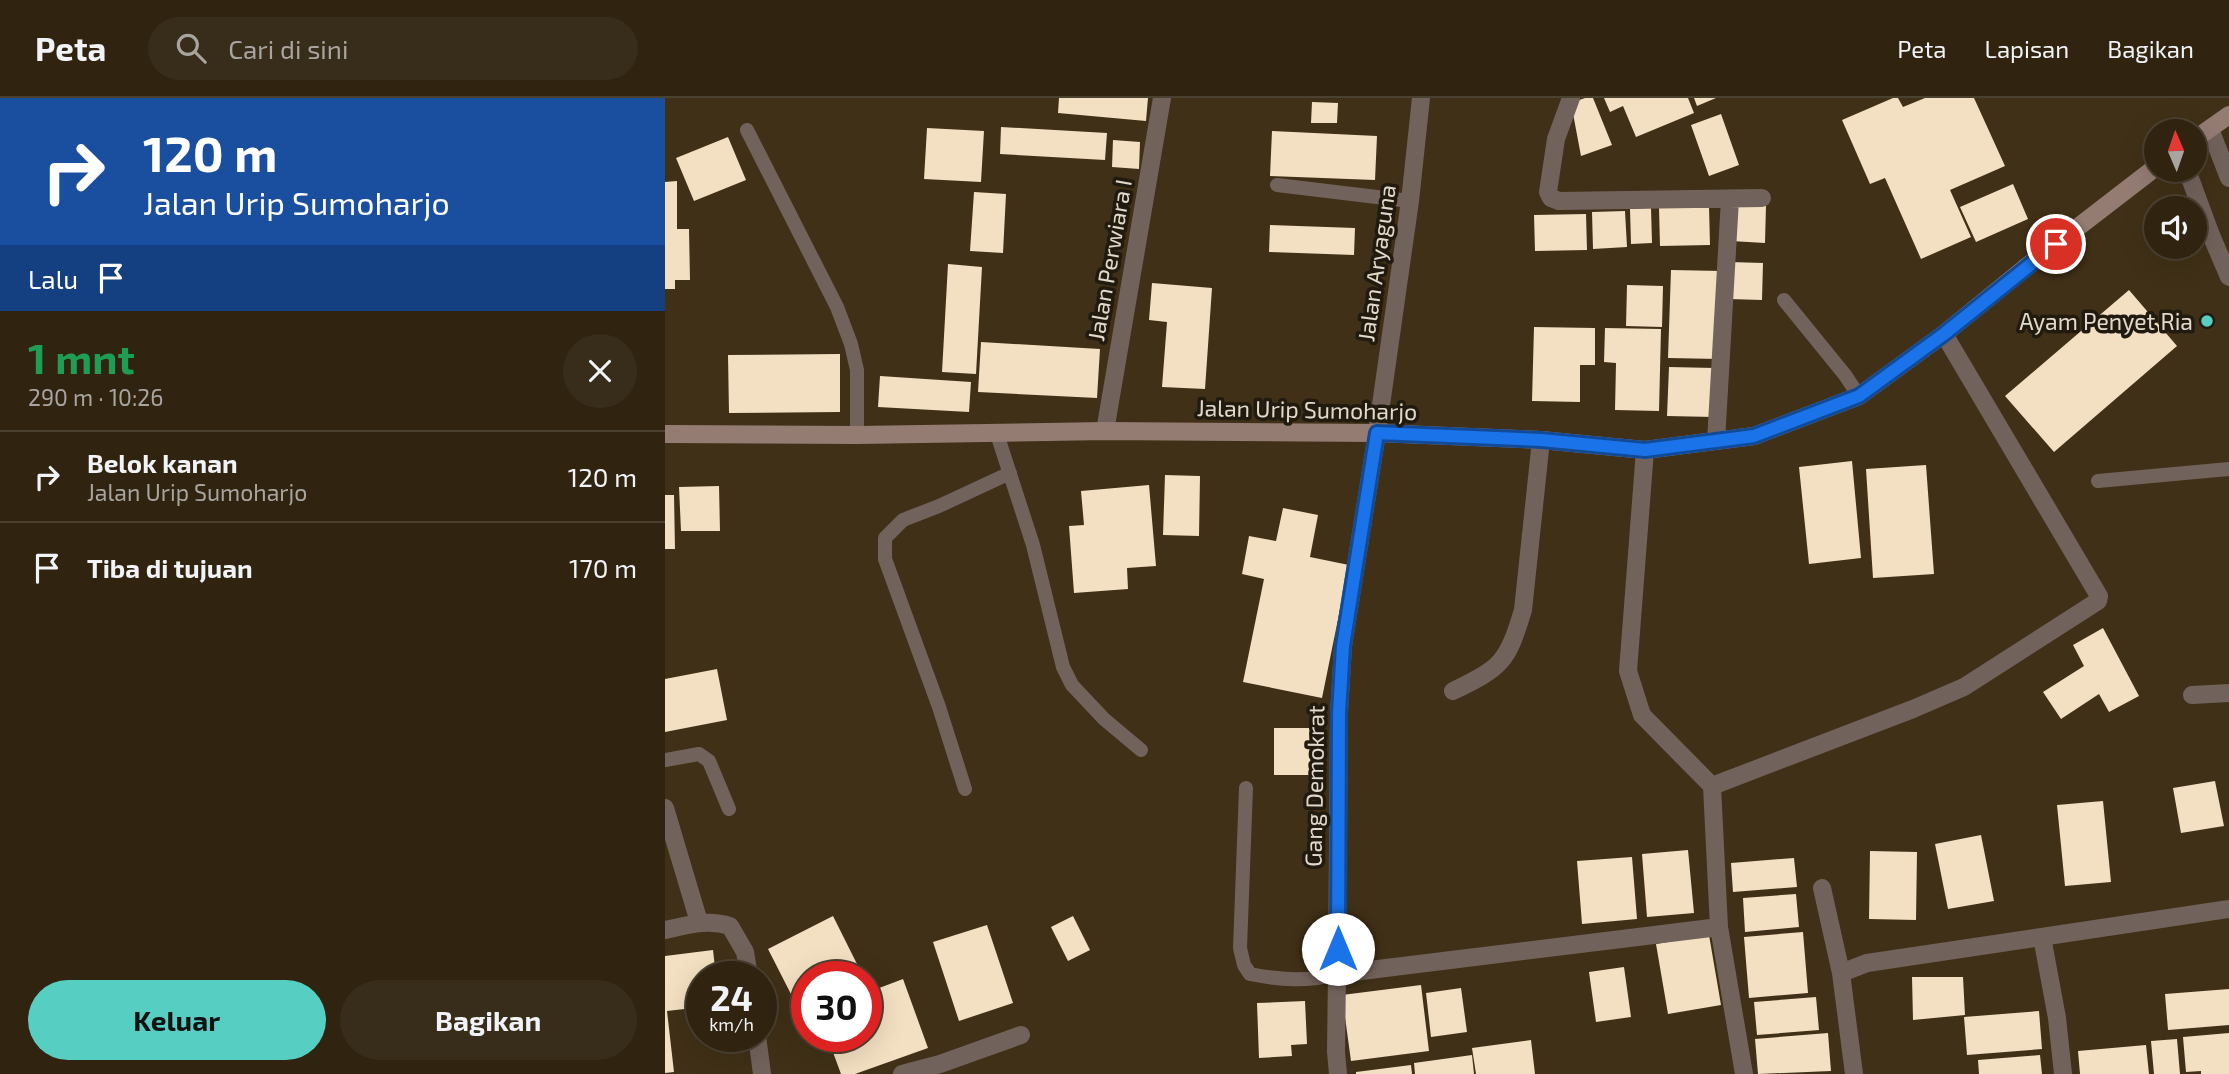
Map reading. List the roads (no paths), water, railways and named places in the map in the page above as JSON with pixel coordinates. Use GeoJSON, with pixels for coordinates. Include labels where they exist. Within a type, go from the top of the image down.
{"type":"FeatureCollection","features":[{"type":"Feature","properties":{"kind":"main road"},"geometry":{"type":"LineString","coordinates":[[2207,131],[2229,115]]}},
{"type":"Feature","properties":{"kind":"main road","name":"Jalan Urip Sumoharjo"},"geometry":{"type":"LineString","coordinates":[[665,434],[857,435],[1105,431],[1377,433],[1541,440],[1645,450],[1754,436],[1859,396],[1944,334],[2144,176]]}},
{"type":"Feature","properties":{"kind":"street","name":"Jalan Perwiara I"},"geometry":{"type":"LineString","coordinates":[[1105,431],[1162,98]]}},
{"type":"Feature","properties":{"kind":"street","name":"Jalan Aryaguna"},"geometry":{"type":"LineString","coordinates":[[1377,433],[1410,201],[1421,98]]}},
{"type":"Feature","properties":{"kind":"street"},"geometry":{"type":"LineString","coordinates":[[1570,98],[1556,139],[1548,192],[1551,198],[1559,201],[1762,198]]}},
{"type":"Feature","properties":{"kind":"street"},"geometry":{"type":"LineString","coordinates":[[2210,129],[2229,178]]}},
{"type":"Feature","properties":{"kind":"street"},"geometry":{"type":"LineString","coordinates":[[2191,182],[2229,277]]}},
{"type":"Feature","properties":{"kind":"street"},"geometry":{"type":"LineString","coordinates":[[1716,441],[1730,199]]}},
{"type":"Feature","properties":{"kind":"street"},"geometry":{"type":"LineString","coordinates":[[1712,786],[1964,687],[2098,601],[2099,596],[1944,334]]}},
{"type":"Feature","properties":{"kind":"street","name":"Gang Demokrat"},"geometry":{"type":"LineString","coordinates":[[1338,1074],[1339,713],[1343,646],[1377,433]]}},
{"type":"Feature","properties":{"kind":"street"},"geometry":{"type":"LineString","coordinates":[[1453,691],[1490,673],[1508,654],[1517,631],[1523,610],[1541,440]]}},
{"type":"Feature","properties":{"kind":"street"},"geometry":{"type":"LineString","coordinates":[[1645,450],[1628,671],[1642,715],[1712,786],[1719,927],[1744,1074]]}},
{"type":"Feature","properties":{"kind":"street"},"geometry":{"type":"LineString","coordinates":[[2192,695],[2229,693]]}},
{"type":"Feature","properties":{"kind":"street"},"geometry":{"type":"LineString","coordinates":[[665,808],[699,922]]}},
{"type":"Feature","properties":{"kind":"street"},"geometry":{"type":"LineString","coordinates":[[1822,888],[1840,973],[1854,1074]]}},
{"type":"Feature","properties":{"kind":"street"},"geometry":{"type":"LineString","coordinates":[[1840,973],[1867,964],[2229,909]]}},
{"type":"Feature","properties":{"kind":"street"},"geometry":{"type":"LineString","coordinates":[[665,930],[699,922],[718,922],[730,926],[745,952],[746,961]]}},
{"type":"Feature","properties":{"kind":"street"},"geometry":{"type":"LineString","coordinates":[[1337,974],[1719,927]]}},
{"type":"Feature","properties":{"kind":"street"},"geometry":{"type":"LineString","coordinates":[[2042,937],[2057,1018],[2063,1074]]}},
{"type":"Feature","properties":{"kind":"street"},"geometry":{"type":"LineString","coordinates":[[905,1074],[1021,1035]]}},
{"type":"Feature","properties":{"kind":"street"},"geometry":{"type":"LineString","coordinates":[[759,1052],[762,1074]]}},
{"type":"Feature","properties":{"kind":"lane"},"geometry":{"type":"LineString","coordinates":[[747,130],[831,295],[851,344],[857,370],[857,435]]}},
{"type":"Feature","properties":{"kind":"lane"},"geometry":{"type":"LineString","coordinates":[[1277,185],[1410,201]]}},
{"type":"Feature","properties":{"kind":"lane"},"geometry":{"type":"LineString","coordinates":[[1784,300],[1859,396]]}},
{"type":"Feature","properties":{"kind":"lane"},"geometry":{"type":"LineString","coordinates":[[997,434],[1034,545],[1063,667],[1072,685],[1104,719],[1141,750]]}},
{"type":"Feature","properties":{"kind":"lane"},"geometry":{"type":"LineString","coordinates":[[2098,481],[2229,469]]}},
{"type":"Feature","properties":{"kind":"lane"},"geometry":{"type":"LineString","coordinates":[[965,789],[939,707],[885,559],[885,538],[902,520],[1010,473]]}},
{"type":"Feature","properties":{"kind":"lane"},"geometry":{"type":"LineString","coordinates":[[665,761],[699,754],[709,761],[729,809]]}},
{"type":"Feature","properties":{"kind":"lane"},"geometry":{"type":"LineString","coordinates":[[1246,788],[1240,916],[1240,948],[1244,965],[1250,974],[1269,978],[1314,980],[1337,974]]}},
{"type":"Feature","properties":{"kind":"place","name":"Ayam Penyet Ria"},"geometry":{"type":"Point","coordinates":[2207,321]}}]}
